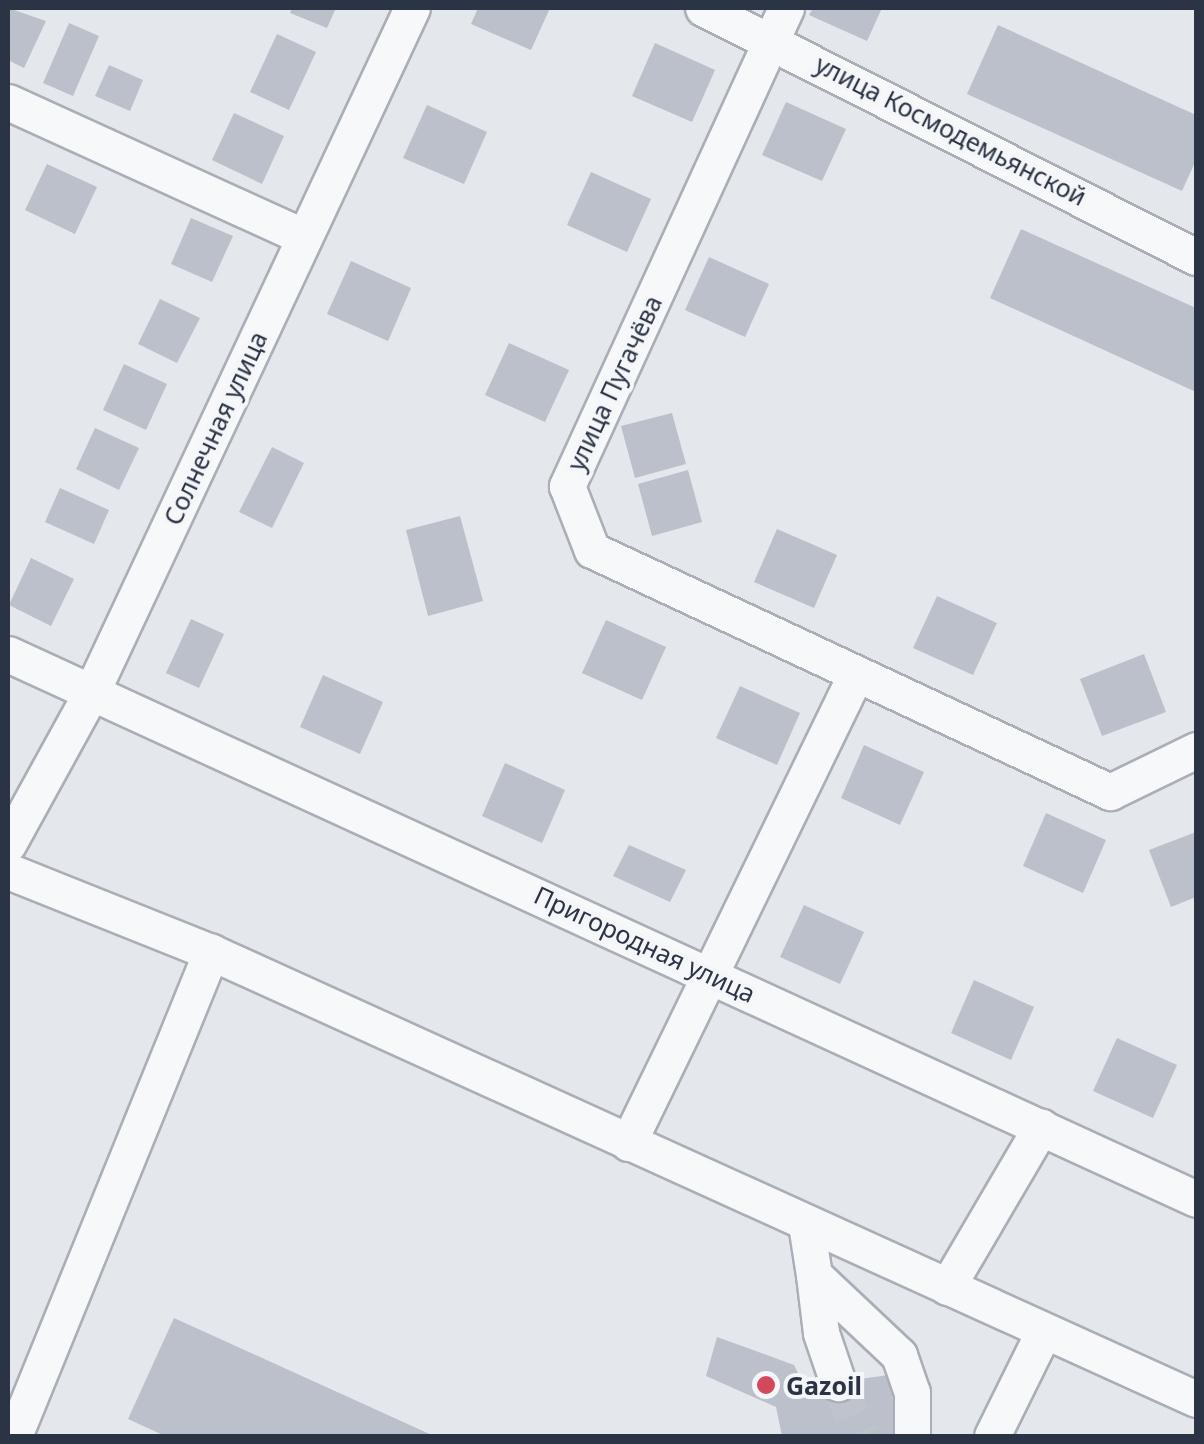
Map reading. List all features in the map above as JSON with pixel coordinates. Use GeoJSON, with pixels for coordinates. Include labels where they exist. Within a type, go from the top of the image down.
{"type":"FeatureCollection","features":[{"type":"Feature","properties":{"kind":"street","name":"Солнечная улица"},"geometry":{"type":"LineString","coordinates":[[8,844],[92,691],[412,8]]}},
{"type":"Feature","properties":{"kind":"street","name":"улица Космодемьянской"},"geometry":{"type":"LineString","coordinates":[[703,8],[779,23],[1196,257]]}},
{"type":"Feature","properties":{"kind":"street","name":"улица Пугачёва"},"geometry":{"type":"LineString","coordinates":[[779,23],[567,486],[592,550],[1110,792],[1196,750]]}},
{"type":"Feature","properties":{"kind":"street"},"geometry":{"type":"LineString","coordinates":[[8,102],[304,237]]}},
{"type":"Feature","properties":{"kind":"street","name":"Пригородная улица"},"geometry":{"type":"LineString","coordinates":[[8,654],[1196,1199]]}},
{"type":"Feature","properties":{"kind":"street"},"geometry":{"type":"LineString","coordinates":[[628,1143],[855,676]]}},
{"type":"Feature","properties":{"kind":"street"},"geometry":{"type":"LineString","coordinates":[[8,871],[211,952],[1196,1399]]}},
{"type":"Feature","properties":{"kind":"street"},"geometry":{"type":"LineString","coordinates":[[14,1436],[211,952]]}},
{"type":"Feature","properties":{"kind":"street"},"geometry":{"type":"LineString","coordinates":[[948,1287],[1040,1127]]}},
{"type":"Feature","properties":{"kind":"street"},"geometry":{"type":"LineString","coordinates":[[806,1224],[821,1333],[838,1383]]}},
{"type":"Feature","properties":{"kind":"street"},"geometry":{"type":"LineString","coordinates":[[814,1274],[900,1354],[912,1392],[912,1436]]}},
{"type":"Feature","properties":{"kind":"street"},"geometry":{"type":"LineString","coordinates":[[992,1436],[1044,1331]]}},
{"type":"Feature","properties":{"kind":"building"},"geometry":{"type":"Polygon","coordinates":[[[8,8],[46,21],[24,68],[8,60],[8,8]]]}},
{"type":"Feature","properties":{"kind":"building"},"geometry":{"type":"Polygon","coordinates":[[[292,8],[336,8],[327,28],[290,13],[292,8]]]}},
{"type":"Feature","properties":{"kind":"building"},"geometry":{"type":"Polygon","coordinates":[[[478,8],[550,8],[531,50],[471,24],[478,8]]]}},
{"type":"Feature","properties":{"kind":"building"},"geometry":{"type":"Polygon","coordinates":[[[813,8],[882,8],[867,41],[809,15],[813,8]]]}},
{"type":"Feature","properties":{"kind":"building"},"geometry":{"type":"Polygon","coordinates":[[[69,23],[99,36],[73,96],[43,83],[69,23]]]}},
{"type":"Feature","properties":{"kind":"building"},"geometry":{"type":"Polygon","coordinates":[[[998,25],[1196,115],[1196,160],[1182,191],[967,94],[998,25]]]}},
{"type":"Feature","properties":{"kind":"building"},"geometry":{"type":"Polygon","coordinates":[[[277,34],[316,52],[289,110],[250,92],[277,34]]]}},
{"type":"Feature","properties":{"kind":"building"},"geometry":{"type":"Polygon","coordinates":[[[655,43],[715,70],[692,122],[632,96],[655,43]]]}},
{"type":"Feature","properties":{"kind":"building"},"geometry":{"type":"Polygon","coordinates":[[[109,65],[143,80],[130,111],[95,96],[109,65]]]}},
{"type":"Feature","properties":{"kind":"building"},"geometry":{"type":"Polygon","coordinates":[[[786,102],[846,129],[822,181],[762,155],[786,102]]]}},
{"type":"Feature","properties":{"kind":"building"},"geometry":{"type":"Polygon","coordinates":[[[427,105],[487,132],[464,184],[403,158],[427,105]]]}},
{"type":"Feature","properties":{"kind":"building"},"geometry":{"type":"Polygon","coordinates":[[[234,113],[284,136],[262,184],[212,160],[234,113]]]}},
{"type":"Feature","properties":{"kind":"building"},"geometry":{"type":"Polygon","coordinates":[[[47,164],[97,187],[75,234],[25,210],[47,164]]]}},
{"type":"Feature","properties":{"kind":"building"},"geometry":{"type":"Polygon","coordinates":[[[591,172],[651,199],[627,252],[567,225],[591,172]]]}},
{"type":"Feature","properties":{"kind":"building"},"geometry":{"type":"Polygon","coordinates":[[[191,218],[233,236],[212,282],[171,264],[191,218]]]}},
{"type":"Feature","properties":{"kind":"building"},"geometry":{"type":"Polygon","coordinates":[[[1021,229],[1196,308],[1196,392],[990,298],[1021,229]]]}},
{"type":"Feature","properties":{"kind":"building"},"geometry":{"type":"Polygon","coordinates":[[[709,257],[769,284],[745,337],[685,310],[709,257]]]}},
{"type":"Feature","properties":{"kind":"building"},"geometry":{"type":"Polygon","coordinates":[[[351,261],[411,288],[388,341],[327,314],[351,261]]]}},
{"type":"Feature","properties":{"kind":"building"},"geometry":{"type":"Polygon","coordinates":[[[160,299],[200,318],[177,363],[138,344],[160,299]]]}},
{"type":"Feature","properties":{"kind":"building"},"geometry":{"type":"Polygon","coordinates":[[[509,343],[569,370],[545,422],[485,395],[509,343]]]}},
{"type":"Feature","properties":{"kind":"building"},"geometry":{"type":"Polygon","coordinates":[[[124,364],[167,384],[146,430],[103,410],[124,364]]]}},
{"type":"Feature","properties":{"kind":"building"},"geometry":{"type":"Polygon","coordinates":[[[672,413],[686,464],[635,478],[621,426],[672,413]]]}},
{"type":"Feature","properties":{"kind":"building"},"geometry":{"type":"Polygon","coordinates":[[[95,428],[139,448],[119,490],[76,469],[95,428]]]}},
{"type":"Feature","properties":{"kind":"building"},"geometry":{"type":"Polygon","coordinates":[[[272,447],[304,463],[272,528],[239,512],[272,447]]]}},
{"type":"Feature","properties":{"kind":"building"},"geometry":{"type":"Polygon","coordinates":[[[688,470],[702,522],[652,536],[638,484],[688,470]]]}},
{"type":"Feature","properties":{"kind":"building"},"geometry":{"type":"Polygon","coordinates":[[[60,488],[109,510],[94,544],[45,522],[60,488]]]}},
{"type":"Feature","properties":{"kind":"building"},"geometry":{"type":"Polygon","coordinates":[[[460,516],[483,601],[428,616],[406,530],[460,516]]]}},
{"type":"Feature","properties":{"kind":"building"},"geometry":{"type":"Polygon","coordinates":[[[777,529],[837,555],[814,608],[754,582],[777,529]]]}},
{"type":"Feature","properties":{"kind":"building"},"geometry":{"type":"Polygon","coordinates":[[[31,558],[74,579],[51,626],[9,605],[31,558]]]}},
{"type":"Feature","properties":{"kind":"building"},"geometry":{"type":"Polygon","coordinates":[[[937,596],[997,623],[973,675],[913,648],[937,596]]]}},
{"type":"Feature","properties":{"kind":"building"},"geometry":{"type":"Polygon","coordinates":[[[191,619],[224,634],[199,688],[166,673],[191,619]]]}},
{"type":"Feature","properties":{"kind":"building"},"geometry":{"type":"Polygon","coordinates":[[[606,620],[666,647],[642,700],[582,673],[606,620]]]}},
{"type":"Feature","properties":{"kind":"building"},"geometry":{"type":"Polygon","coordinates":[[[1144,654],[1166,712],[1102,736],[1080,679],[1144,654]]]}},
{"type":"Feature","properties":{"kind":"building"},"geometry":{"type":"Polygon","coordinates":[[[323,675],[383,702],[360,754],[300,727],[323,675]]]}},
{"type":"Feature","properties":{"kind":"building"},"geometry":{"type":"Polygon","coordinates":[[[740,686],[800,713],[777,765],[716,738],[740,686]]]}},
{"type":"Feature","properties":{"kind":"building"},"geometry":{"type":"Polygon","coordinates":[[[864,745],[924,772],[900,825],[841,798],[864,745]]]}},
{"type":"Feature","properties":{"kind":"building"},"geometry":{"type":"Polygon","coordinates":[[[505,763],[565,790],[542,843],[482,816],[505,763]]]}},
{"type":"Feature","properties":{"kind":"building"},"geometry":{"type":"Polygon","coordinates":[[[1046,813],[1106,840],[1083,893],[1023,866],[1046,813]]]}},
{"type":"Feature","properties":{"kind":"building"},"geometry":{"type":"Polygon","coordinates":[[[1196,832],[1196,897],[1171,907],[1149,850],[1196,832]]]}},
{"type":"Feature","properties":{"kind":"building"},"geometry":{"type":"Polygon","coordinates":[[[629,845],[686,870],[670,902],[613,876],[629,845]]]}},
{"type":"Feature","properties":{"kind":"building"},"geometry":{"type":"Polygon","coordinates":[[[804,905],[864,932],[840,984],[780,957],[804,905]]]}},
{"type":"Feature","properties":{"kind":"building"},"geometry":{"type":"Polygon","coordinates":[[[974,980],[1034,1007],[1011,1060],[951,1033],[974,980]]]}},
{"type":"Feature","properties":{"kind":"building"},"geometry":{"type":"Polygon","coordinates":[[[1117,1038],[1177,1065],[1153,1118],[1093,1091],[1117,1038]]]}},
{"type":"Feature","properties":{"kind":"building"},"geometry":{"type":"Polygon","coordinates":[[[174,1318],[434,1436],[165,1436],[128,1419],[174,1318]]]}},
{"type":"Feature","properties":{"kind":"building","name":"Gazoil"},"geometry":{"type":"Polygon","coordinates":[[[717,1337],[794,1365],[805,1387],[888,1375],[900,1434],[782,1436],[776,1407],[706,1376],[717,1337]]]}},
{"type":"Feature","properties":{"kind":"tunnel"},"geometry":{"type":"LineString","coordinates":[[838,1383],[862,1436]]}},
{"type":"Feature","properties":{"kind":"place","name":"Gazoil"},"geometry":{"type":"Point","coordinates":[766,1385]}}]}
